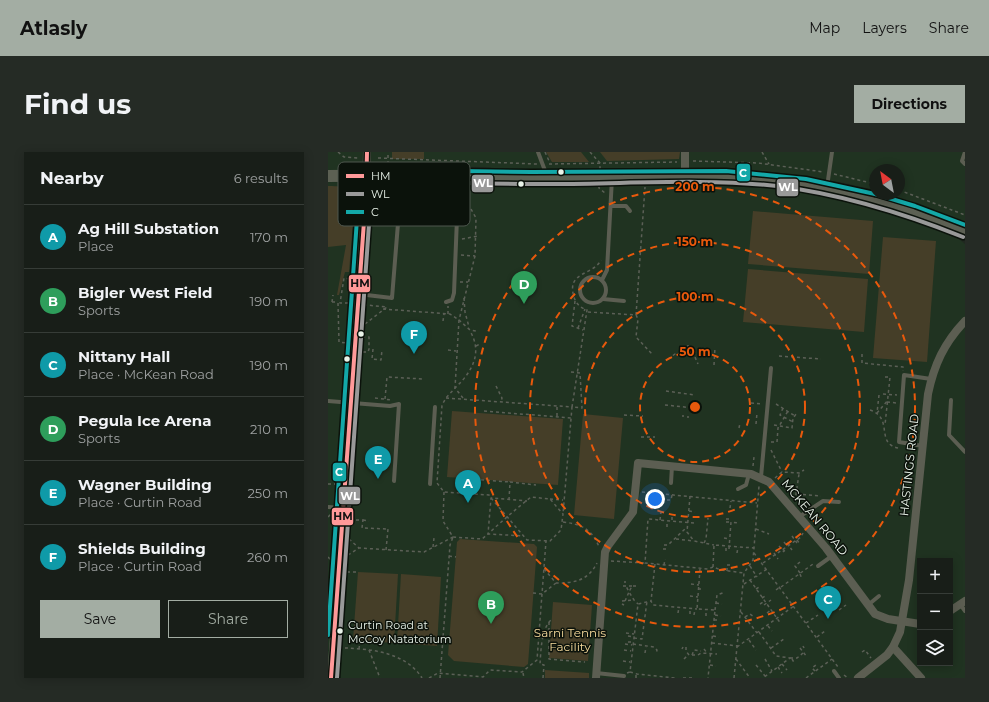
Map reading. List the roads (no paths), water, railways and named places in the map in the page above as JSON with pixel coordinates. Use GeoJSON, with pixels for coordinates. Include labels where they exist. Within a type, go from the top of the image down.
{"type":"FeatureCollection","features":[{"type":"Feature","properties":{"kind":"main road"},"geometry":{"type":"LineString","coordinates":[[470,177],[612,178],[685,176],[752,178],[826,188],[904,208],[965,231]]}},
{"type":"Feature","properties":{"kind":"street"},"geometry":{"type":"LineString","coordinates":[[367,152],[367,162]]}},
{"type":"Feature","properties":{"kind":"street"},"geometry":{"type":"LineString","coordinates":[[685,152],[685,176]]}},
{"type":"Feature","properties":{"kind":"street"},"geometry":{"type":"LineString","coordinates":[[331,678],[363,226]]}},
{"type":"Feature","properties":{"kind":"street","name":"HASTINGS ROAD"},"geometry":{"type":"LineString","coordinates":[[893,647],[898,637],[902,621],[909,580],[922,446],[931,379],[944,348],[965,321]]}},
{"type":"Feature","properties":{"kind":"street","name":"MCKEAN ROAD"},"geometry":{"type":"LineString","coordinates":[[596,676],[601,560],[608,546],[631,516],[634,507],[638,463],[751,472],[761,477],[774,486],[832,556],[878,616],[917,624]]}},
{"type":"Feature","properties":{"kind":"street"},"geometry":{"type":"LineString","coordinates":[[953,609],[962,602]]}},
{"type":"Feature","properties":{"kind":"street"},"geometry":{"type":"LineString","coordinates":[[858,678],[882,660],[893,647],[902,655],[921,678]]}},
{"type":"Feature","properties":{"kind":"lane"},"geometry":{"type":"LineString","coordinates":[[538,152],[548,178]]}},
{"type":"Feature","properties":{"kind":"lane"},"geometry":{"type":"LineString","coordinates":[[826,188],[832,152]]}},
{"type":"Feature","properties":{"kind":"lane"},"geometry":{"type":"LineString","coordinates":[[965,152],[962,161],[965,164]]}},
{"type":"Feature","properties":{"kind":"lane"},"geometry":{"type":"LineString","coordinates":[[602,280],[607,270],[612,178]]}},
{"type":"Feature","properties":{"kind":"lane"},"geometry":{"type":"LineString","coordinates":[[611,206],[626,206],[630,211]]}},
{"type":"Feature","properties":{"kind":"lane"},"geometry":{"type":"LineString","coordinates":[[358,294],[392,298],[398,226]]}},
{"type":"Feature","properties":{"kind":"lane"},"geometry":{"type":"LineString","coordinates":[[446,302],[453,297],[457,226]]}},
{"type":"Feature","properties":{"kind":"lane"},"geometry":{"type":"LineString","coordinates":[[603,299],[606,289],[602,280],[598,278],[588,278],[581,286],[580,291],[584,300],[594,303],[603,299],[624,301]]}},
{"type":"Feature","properties":{"kind":"lane"},"geometry":{"type":"LineString","coordinates":[[761,477],[770,368]]}},
{"type":"Feature","properties":{"kind":"lane"},"geometry":{"type":"LineString","coordinates":[[922,446],[898,442],[904,374],[931,379]]}},
{"type":"Feature","properties":{"kind":"lane"},"geometry":{"type":"LineString","coordinates":[[951,400],[949,435],[965,452]]}},
{"type":"Feature","properties":{"kind":"lane"},"geometry":{"type":"LineString","coordinates":[[328,401],[390,406],[399,404],[394,481]]}},
{"type":"Feature","properties":{"kind":"lane"},"geometry":{"type":"LineString","coordinates":[[430,484],[435,407]]}},
{"type":"Feature","properties":{"kind":"lane"},"geometry":{"type":"LineString","coordinates":[[671,483],[672,466]]}},
{"type":"Feature","properties":{"kind":"lane"},"geometry":{"type":"LineString","coordinates":[[738,489],[746,485],[751,472]]}},
{"type":"Feature","properties":{"kind":"lane"},"geometry":{"type":"LineString","coordinates":[[799,517],[823,501],[839,502]]}},
{"type":"Feature","properties":{"kind":"lane"},"geometry":{"type":"LineString","coordinates":[[328,507],[342,508]]}},
{"type":"Feature","properties":{"kind":"lane"},"geometry":{"type":"LineString","coordinates":[[816,564],[832,556]]}},
{"type":"Feature","properties":{"kind":"lane"},"geometry":{"type":"LineString","coordinates":[[868,604],[879,596]]}},
{"type":"Feature","properties":{"kind":"lane"},"geometry":{"type":"LineString","coordinates":[[962,602],[965,611]]}},
{"type":"Feature","properties":{"kind":"lane"},"geometry":{"type":"LineString","coordinates":[[834,671],[839,678]]}},
{"type":"Feature","properties":{"kind":"lane"},"geometry":{"type":"LineString","coordinates":[[596,676],[624,676]]}},
{"type":"Feature","properties":{"kind":"place","name":"Pegula Ice Arena"},"geometry":{"type":"Point","coordinates":[524,304]}},
{"type":"Feature","properties":{"kind":"place","name":"Shields Building"},"geometry":{"type":"Point","coordinates":[414,354]}},
{"type":"Feature","properties":{"kind":"place","name":"Wagner Building"},"geometry":{"type":"Point","coordinates":[378,479]}},
{"type":"Feature","properties":{"kind":"place","name":"Ag Hill Substation"},"geometry":{"type":"Point","coordinates":[468,503]}},
{"type":"Feature","properties":{"kind":"place","name":"Nittany Hall"},"geometry":{"type":"Point","coordinates":[828,619]}},
{"type":"Feature","properties":{"kind":"place","name":"Bigler West Field"},"geometry":{"type":"Point","coordinates":[491,624]}},
{"type":"Feature","properties":{"kind":"place","name":"Curtin Road at McCoy Natatorium"},"geometry":{"type":"Point","coordinates":[340,631]}},
{"type":"Feature","properties":{"kind":"park label","name":"Sarni Tennis Facility"},"geometry":{"type":"Point","coordinates":[570,639]}}]}
